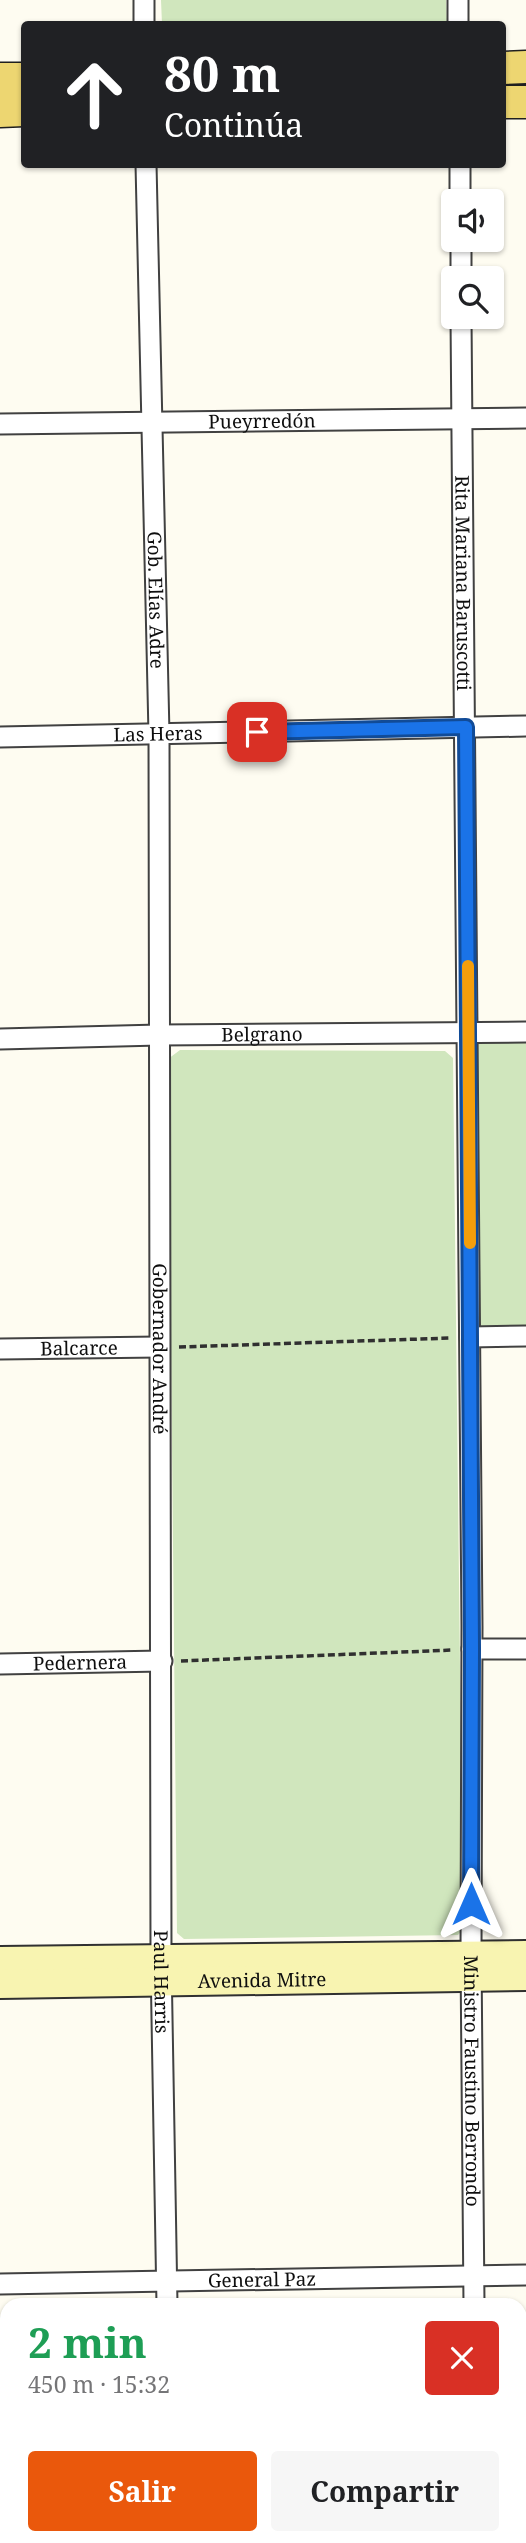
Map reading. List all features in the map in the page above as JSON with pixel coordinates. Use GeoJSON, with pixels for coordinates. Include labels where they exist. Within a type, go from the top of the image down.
{"type":"FeatureCollection","features":[{"type":"Feature","properties":{"kind":"main road"},"geometry":{"type":"LineString","coordinates":[[506,68],[526,67]]}},
{"type":"Feature","properties":{"kind":"main road"},"geometry":{"type":"LineString","coordinates":[[0,79],[21,79]]}},
{"type":"Feature","properties":{"kind":"main road"},"geometry":{"type":"LineString","coordinates":[[506,102],[526,102]]}},
{"type":"Feature","properties":{"kind":"main road"},"geometry":{"type":"LineString","coordinates":[[0,111],[21,110]]}},
{"type":"Feature","properties":{"kind":"main road","name":"Avenida Mitre"},"geometry":{"type":"LineString","coordinates":[[0,1961],[162,1970],[471,1966],[526,1955]]}},
{"type":"Feature","properties":{"kind":"main road","name":"Avenida Mitre"},"geometry":{"type":"LineString","coordinates":[[471,1966],[526,1976]]}},
{"type":"Feature","properties":{"kind":"main road","name":"Avenida Mitre"},"geometry":{"type":"LineString","coordinates":[[0,1984],[162,1970]]}},
{"type":"Feature","properties":{"kind":"street"},"geometry":{"type":"LineString","coordinates":[[144,0],[144,21]]}},
{"type":"Feature","properties":{"kind":"street"},"geometry":{"type":"LineString","coordinates":[[458,0],[458,21]]}},
{"type":"Feature","properties":{"kind":"street","name":"Gob. Elías Adre"},"geometry":{"type":"LineString","coordinates":[[146,168],[159,734],[159,1035]]}},
{"type":"Feature","properties":{"kind":"street"},"geometry":{"type":"LineString","coordinates":[[460,168],[460,189]]}},
{"type":"Feature","properties":{"kind":"street","name":"Rita Mariana Baruscotti"},"geometry":{"type":"LineString","coordinates":[[461,329],[472,1649]]}},
{"type":"Feature","properties":{"kind":"street","name":"Pueyrredón"},"geometry":{"type":"LineString","coordinates":[[0,424],[526,418]]}},
{"type":"Feature","properties":{"kind":"street","name":"Las Heras"},"geometry":{"type":"LineString","coordinates":[[0,737],[526,726]]}},
{"type":"Feature","properties":{"kind":"street","name":"Belgrano"},"geometry":{"type":"LineString","coordinates":[[0,1039],[526,1032]]}},
{"type":"Feature","properties":{"kind":"street","name":"Gobernador André"},"geometry":{"type":"LineString","coordinates":[[159,1035],[162,1661]]}},
{"type":"Feature","properties":{"kind":"street"},"geometry":{"type":"LineString","coordinates":[[470,1337],[526,1336]]}},
{"type":"Feature","properties":{"kind":"street","name":"Balcarce"},"geometry":{"type":"LineString","coordinates":[[0,1349],[159,1348]]}},
{"type":"Feature","properties":{"kind":"street"},"geometry":{"type":"LineString","coordinates":[[472,1649],[526,1649]]}},
{"type":"Feature","properties":{"kind":"street","name":"Ministro Faustino Berrondo"},"geometry":{"type":"LineString","coordinates":[[472,1649],[474,2298]]}},
{"type":"Feature","properties":{"kind":"street","name":"Pedernera"},"geometry":{"type":"LineString","coordinates":[[0,1664],[162,1661]]}},
{"type":"Feature","properties":{"kind":"street","name":"Paul Harris"},"geometry":{"type":"LineString","coordinates":[[162,1661],[162,1970],[167,2298]]}},
{"type":"Feature","properties":{"kind":"street","name":"General Paz"},"geometry":{"type":"LineString","coordinates":[[0,2284],[526,2275]]}},
{"type":"Feature","properties":{"kind":"path"},"geometry":{"type":"LineString","coordinates":[[159,1348],[470,1337]]}},
{"type":"Feature","properties":{"kind":"path"},"geometry":{"type":"LineString","coordinates":[[162,1661],[472,1649]]}},
{"type":"Feature","properties":{"kind":"green space"},"geometry":{"type":"Polygon","coordinates":[[[161,0],[446,0],[447,21],[162,21],[161,0]]]}},
{"type":"Feature","properties":{"kind":"green space"},"geometry":{"type":"Polygon","coordinates":[[[526,1032],[526,1336],[470,1337],[468,1033],[526,1032]]]}},
{"type":"Feature","properties":{"kind":"green space"},"geometry":{"type":"Polygon","coordinates":[[[180,1050],[445,1051],[453,1058],[463,1929],[458,1935],[184,1939],[177,1933],[168,1059],[180,1050]]]}},
{"type":"Feature","properties":{"kind":"slow traffic"},"geometry":{"type":"LineString","coordinates":[[468,966],[470,1243]]}},
{"type":"Feature","properties":{"kind":"route"},"geometry":{"type":"LineString","coordinates":[[257,732],[466,727],[471,1904]]}}]}
